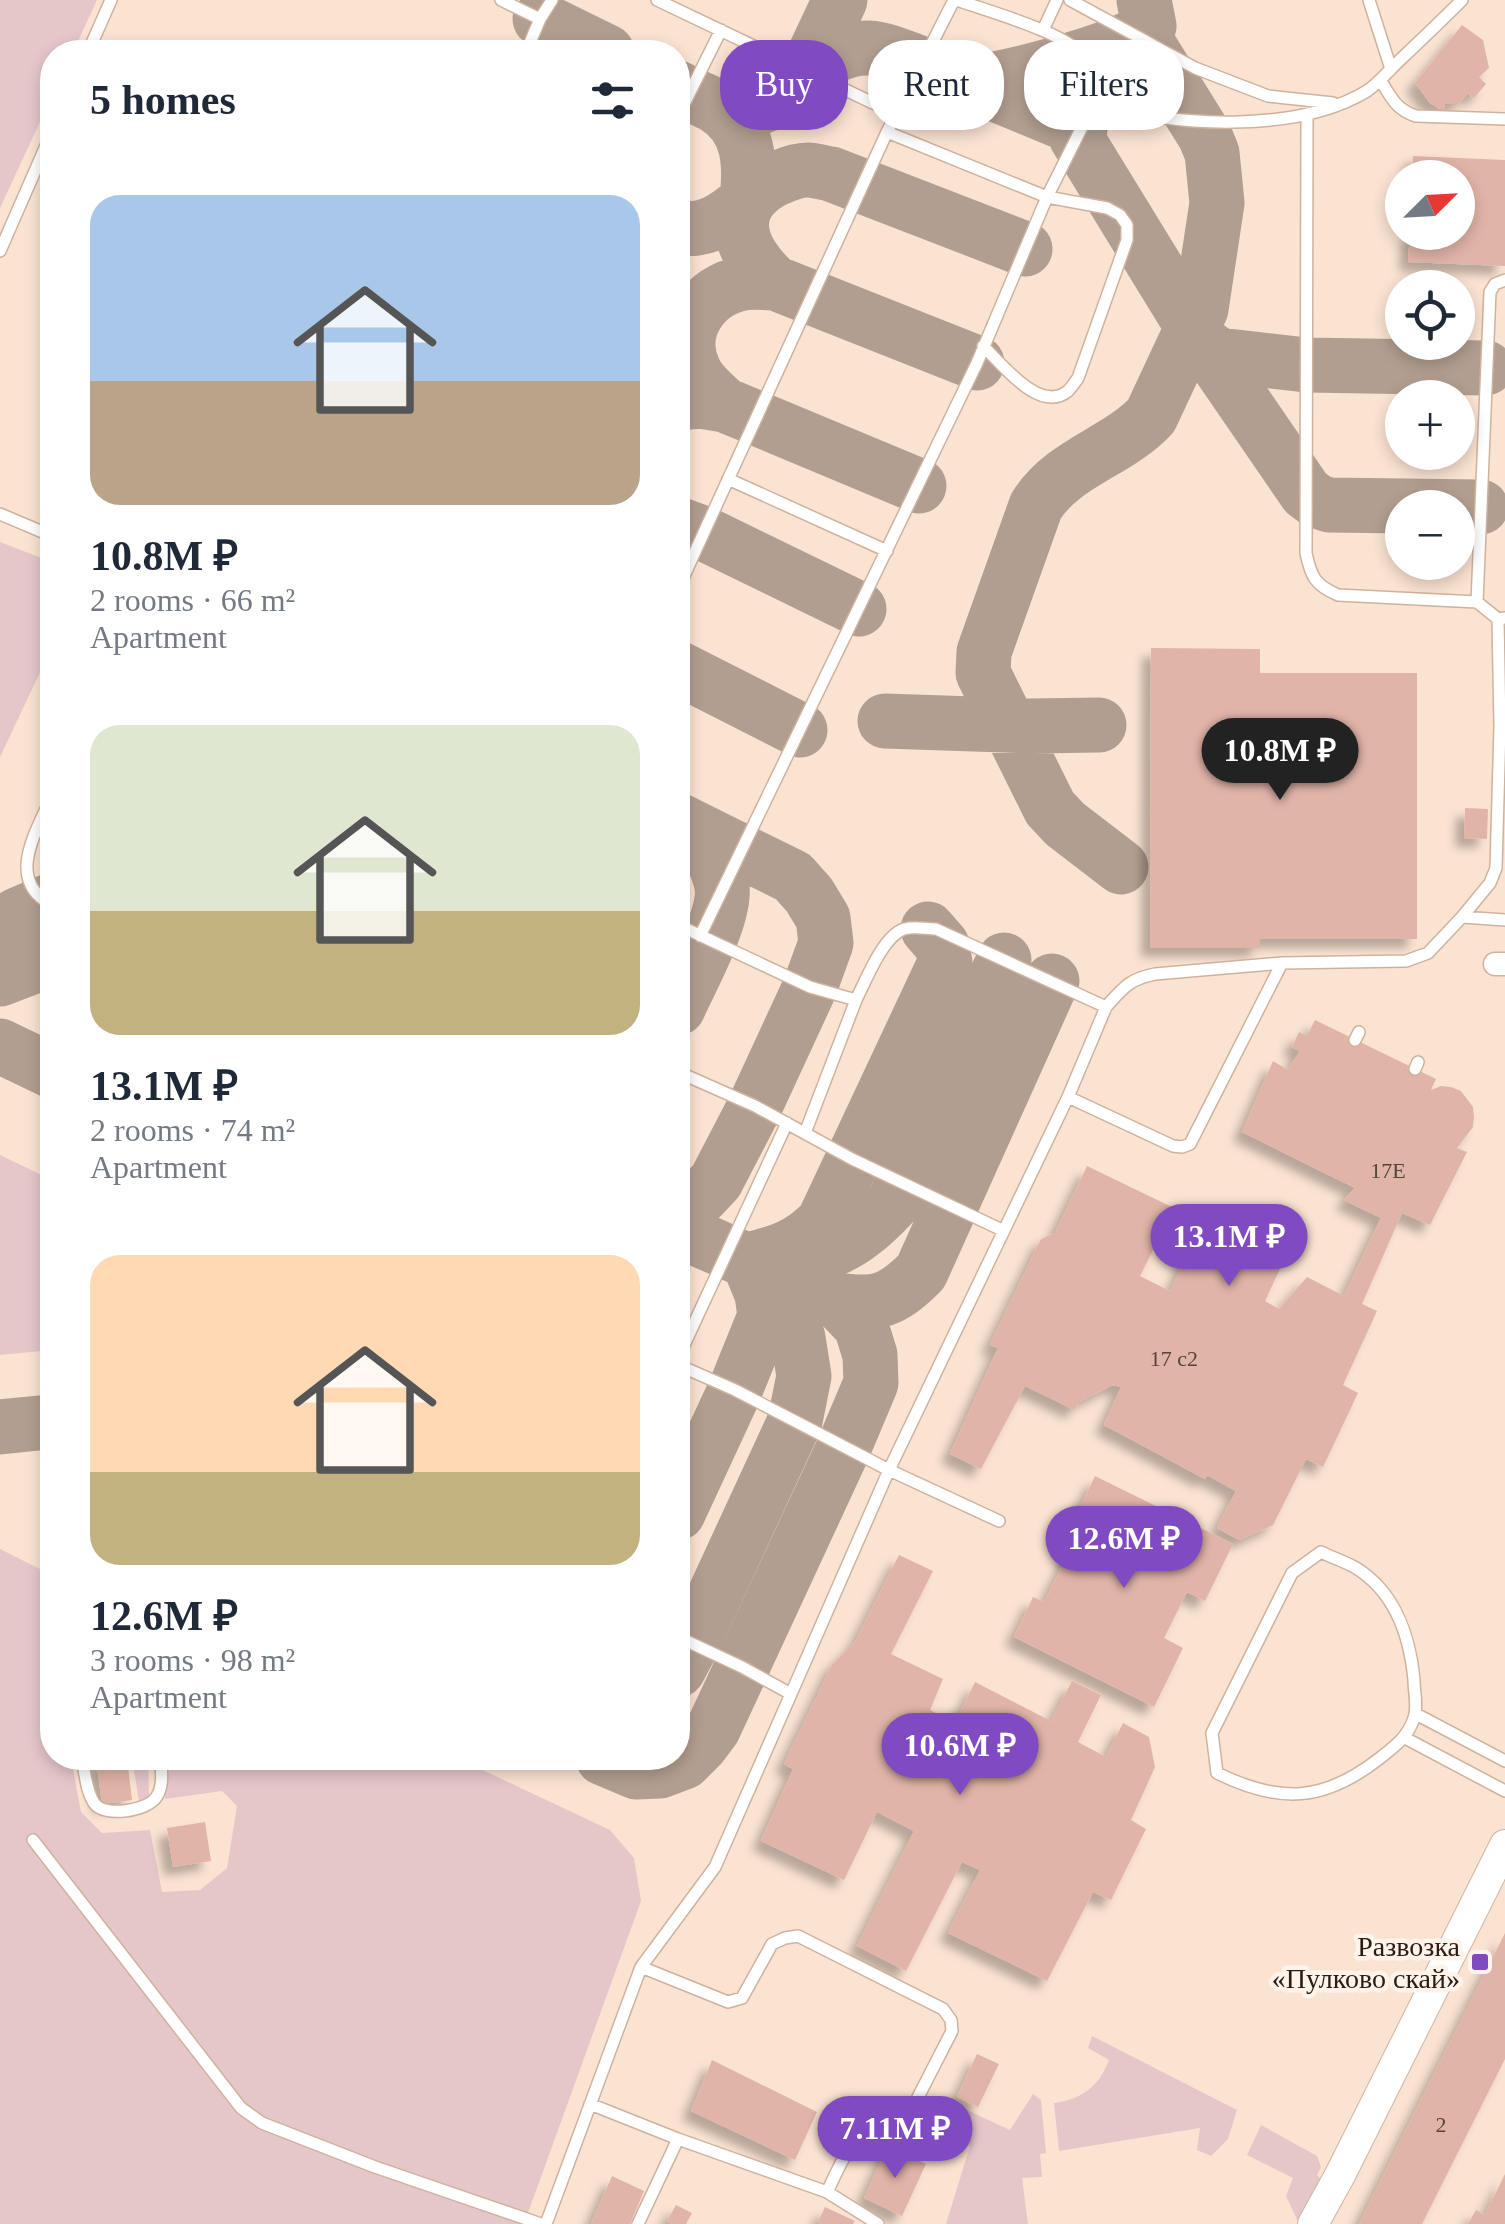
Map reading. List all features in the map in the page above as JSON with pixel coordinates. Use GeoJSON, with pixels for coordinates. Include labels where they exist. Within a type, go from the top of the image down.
{"type":"FeatureCollection","features":[{"type":"Feature","properties":{"kind":"street"},"geometry":{"type":"LineString","coordinates":[[1313,2224],[1505,1845]]}},
{"type":"Feature","properties":{"kind":"street"},"geometry":{"type":"LineString","coordinates":[[1331,2224],[1340,2175]]}},
{"type":"Feature","properties":{"kind":"lane"},"geometry":{"type":"LineString","coordinates":[[93,40],[111,0]]}},
{"type":"Feature","properties":{"kind":"lane"},"geometry":{"type":"LineString","coordinates":[[501,0],[540,19]]}},
{"type":"Feature","properties":{"kind":"lane"},"geometry":{"type":"LineString","coordinates":[[531,40],[552,0]]}},
{"type":"Feature","properties":{"kind":"lane"},"geometry":{"type":"LineString","coordinates":[[657,0],[868,101]]}},
{"type":"Feature","properties":{"kind":"lane"},"geometry":{"type":"LineString","coordinates":[[934,40],[955,0],[1043,30],[1059,40]]}},
{"type":"Feature","properties":{"kind":"lane"},"geometry":{"type":"LineString","coordinates":[[1043,30],[1058,0]]}},
{"type":"Feature","properties":{"kind":"lane"},"geometry":{"type":"LineString","coordinates":[[1070,0],[1196,68],[1268,96],[1340,103]]}},
{"type":"Feature","properties":{"kind":"lane"},"geometry":{"type":"LineString","coordinates":[[1369,0],[1391,69]]}},
{"type":"Feature","properties":{"kind":"lane"},"geometry":{"type":"LineString","coordinates":[[1184,119],[1266,121],[1307,116],[1358,96],[1381,81],[1462,0]]}},
{"type":"Feature","properties":{"kind":"lane"},"geometry":{"type":"LineString","coordinates":[[690,92],[721,30]]}},
{"type":"Feature","properties":{"kind":"lane"},"geometry":{"type":"LineString","coordinates":[[1381,81],[1393,102],[1416,116],[1505,119]]}},
{"type":"Feature","properties":{"kind":"lane"},"geometry":{"type":"LineString","coordinates":[[33,1840],[241,2108],[262,2122],[375,2167],[544,2224],[641,1967],[715,1866],[890,1470],[1068,1097],[1106,1007],[1124,986],[1155,974],[1282,963],[1406,961],[1428,952],[1462,918],[1490,883],[1496,868],[1502,618],[1477,602],[1338,595],[1321,588],[1310,572],[1306,553],[1307,116]]}},
{"type":"Feature","properties":{"kind":"lane"},"geometry":{"type":"LineString","coordinates":[[700,936],[984,346],[1047,197],[1080,130]]}},
{"type":"Feature","properties":{"kind":"lane"},"geometry":{"type":"LineString","coordinates":[[690,563],[887,132],[1047,197],[1106,208],[1120,215],[1128,225],[1127,240],[1078,378],[1068,391],[1052,398],[1035,395],[984,346]]}},
{"type":"Feature","properties":{"kind":"lane"},"geometry":{"type":"LineString","coordinates":[[0,250],[40,159]]}},
{"type":"Feature","properties":{"kind":"lane"},"geometry":{"type":"LineString","coordinates":[[1477,602],[1490,292],[1495,284],[1505,280]]}},
{"type":"Feature","properties":{"kind":"lane"},"geometry":{"type":"LineString","coordinates":[[728,480],[887,551]]}},
{"type":"Feature","properties":{"kind":"lane"},"geometry":{"type":"LineString","coordinates":[[0,514],[40,531]]}},
{"type":"Feature","properties":{"kind":"lane"},"geometry":{"type":"LineString","coordinates":[[40,824],[28,852],[26,870],[40,896]]}},
{"type":"Feature","properties":{"kind":"lane"},"geometry":{"type":"LineString","coordinates":[[1462,918],[1505,920]]}},
{"type":"Feature","properties":{"kind":"lane"},"geometry":{"type":"LineString","coordinates":[[805,1133],[856,1000],[887,941],[900,930],[936,929],[1106,1007]]}},
{"type":"Feature","properties":{"kind":"lane"},"geometry":{"type":"LineString","coordinates":[[690,931],[810,987],[856,1000]]}},
{"type":"Feature","properties":{"kind":"lane"},"geometry":{"type":"LineString","coordinates":[[1068,1097],[1173,1146],[1182,1148],[1190,1144],[1282,963]]}},
{"type":"Feature","properties":{"kind":"lane"},"geometry":{"type":"LineString","coordinates":[[690,1078],[1002,1230]]}},
{"type":"Feature","properties":{"kind":"lane"},"geometry":{"type":"LineString","coordinates":[[690,1335],[787,1122]]}},
{"type":"Feature","properties":{"kind":"lane"},"geometry":{"type":"LineString","coordinates":[[690,1367],[999,1521]]}},
{"type":"Feature","properties":{"kind":"lane"},"geometry":{"type":"LineString","coordinates":[[1321,1552],[1357,1568],[1387,1596],[1406,1631],[1416,1714],[1405,1738],[1361,1773],[1326,1790],[1286,1796],[1247,1788],[1217,1773],[1212,1734],[1292,1573],[1321,1552]]}},
{"type":"Feature","properties":{"kind":"lane"},"geometry":{"type":"LineString","coordinates":[[690,1643],[791,1694]]}},
{"type":"Feature","properties":{"kind":"lane"},"geometry":{"type":"LineString","coordinates":[[1416,1714],[1505,1761]]}},
{"type":"Feature","properties":{"kind":"lane"},"geometry":{"type":"LineString","coordinates":[[1405,1738],[1505,1791]]}},
{"type":"Feature","properties":{"kind":"lane"},"geometry":{"type":"LineString","coordinates":[[85,1770],[91,1799],[108,1812],[145,1807],[155,1801],[162,1786],[161,1770]]}},
{"type":"Feature","properties":{"kind":"lane"},"geometry":{"type":"LineString","coordinates":[[641,1967],[735,2002],[742,1998],[772,1944],[798,1936],[943,2009],[952,2020],[952,2031],[912,2109],[902,2119],[867,2130],[855,2140],[826,2192]]}},
{"type":"Feature","properties":{"kind":"lane"},"geometry":{"type":"LineString","coordinates":[[590,2104],[826,2192],[878,2224]]}},
{"type":"Feature","properties":{"kind":"lane"},"geometry":{"type":"LineString","coordinates":[[638,2224],[678,2139]]}},
{"type":"Feature","properties":{"kind":"shaded area"},"geometry":{"type":"Polygon","coordinates":[[[0,0],[97,0],[79,40],[40,40],[40,122],[0,208],[0,0]]]}},
{"type":"Feature","properties":{"kind":"shaded area"},"geometry":{"type":"Polygon","coordinates":[[[0,542],[40,557],[40,672],[0,757],[0,542]]]}},
{"type":"Feature","properties":{"kind":"shaded area"},"geometry":{"type":"Polygon","coordinates":[[[0,1155],[40,1174],[40,1351],[0,1355],[0,1155]]]}},
{"type":"Feature","properties":{"kind":"shaded area"},"geometry":{"type":"Polygon","coordinates":[[[0,1549],[40,1569],[40,1770],[73,1770],[81,1812],[102,1833],[150,1830],[162,1892],[200,1890],[227,1868],[237,1806],[222,1791],[165,1799],[164,1770],[482,1770],[610,1830],[634,1858],[641,1901],[524,2224],[0,2224],[0,1549]]]}},
{"type":"Feature","properties":{"kind":"shaded area"},"geometry":{"type":"Polygon","coordinates":[[[134,1770],[148,1770],[149,1795],[140,1807],[134,1770]]]}},
{"type":"Feature","properties":{"kind":"shaded area"},"geometry":{"type":"Polygon","coordinates":[[[1092,2036],[1237,2110],[1228,2139],[1211,2156],[1197,2150],[1200,2128],[1059,2151],[1054,2103],[1089,2090],[1109,2060],[1088,2048],[1092,2036]]]}},
{"type":"Feature","properties":{"kind":"shaded area"},"geometry":{"type":"Polygon","coordinates":[[[1033,2094],[1041,2100],[1046,2153],[1040,2154],[1042,2177],[1022,2178],[1028,2224],[946,2224],[970,2146],[929,2124],[941,2098],[1010,2130],[1033,2094]]]}},
{"type":"Feature","properties":{"kind":"shaded area"},"geometry":{"type":"Polygon","coordinates":[[[1261,2125],[1317,2156],[1321,2167],[1317,2175],[1321,2179],[1299,2224],[1286,2196],[1293,2178],[1247,2155],[1261,2125]]]}},
{"type":"Feature","properties":{"kind":"building"},"geometry":{"type":"Polygon","coordinates":[[[1462,25],[1483,40],[1489,68],[1479,77],[1486,84],[1474,98],[1468,93],[1458,104],[1445,104],[1445,109],[1440,109],[1430,103],[1415,83],[1462,25]]]}},
{"type":"Feature","properties":{"kind":"building"},"geometry":{"type":"Polygon","coordinates":[[[1413,156],[1505,160],[1505,266],[1408,262],[1409,250],[1475,250],[1475,160],[1413,160],[1413,156]]]}},
{"type":"Feature","properties":{"kind":"building"},"geometry":{"type":"Polygon","coordinates":[[[1151,648],[1260,649],[1260,673],[1417,673],[1417,939],[1260,939],[1260,948],[1150,948],[1151,648]]]}},
{"type":"Feature","properties":{"kind":"building"},"geometry":{"type":"Polygon","coordinates":[[[1465,808],[1488,809],[1487,839],[1464,838],[1465,808]]]}},
{"type":"Feature","properties":{"kind":"building"},"geometry":{"type":"Polygon","coordinates":[[[1315,1020],[1436,1079],[1431,1090],[1441,1086],[1461,1091],[1473,1107],[1474,1117],[1473,1127],[1457,1148],[1467,1152],[1430,1225],[1402,1213],[1362,1304],[1377,1311],[1343,1385],[1358,1393],[1323,1467],[1306,1459],[1273,1525],[1239,1540],[1217,1528],[1236,1491],[1207,1475],[1205,1479],[1104,1425],[1121,1387],[1113,1385],[1079,1402],[1075,1410],[1025,1386],[981,1469],[950,1454],[998,1348],[990,1345],[1041,1239],[1055,1233],[1087,1166],[1174,1208],[1140,1276],[1170,1291],[1204,1221],[1216,1226],[1223,1209],[1292,1243],[1265,1301],[1279,1309],[1307,1277],[1344,1296],[1381,1218],[1344,1200],[1355,1188],[1242,1132],[1273,1061],[1288,1070],[1300,1051],[1292,1047],[1299,1032],[1307,1036],[1315,1020]]]}},
{"type":"Feature","properties":{"kind":"building"},"geometry":{"type":"Polygon","coordinates":[[[1095,1476],[1233,1544],[1205,1601],[1187,1592],[1164,1638],[1183,1648],[1154,1707],[1014,1637],[1033,1597],[1044,1602],[1083,1525],[1074,1520],[1095,1476]]]}},
{"type":"Feature","properties":{"kind":"building"},"geometry":{"type":"Polygon","coordinates":[[[899,1555],[933,1571],[891,1654],[943,1679],[930,1710],[955,1723],[975,1682],[1051,1721],[1072,1681],[1101,1695],[1078,1742],[1106,1757],[1123,1723],[1149,1737],[1155,1767],[1131,1820],[1146,1829],[1111,1900],[1093,1892],[1047,1981],[948,1933],[980,1870],[962,1862],[906,1971],[857,1946],[914,1831],[877,1812],[844,1880],[761,1841],[793,1769],[784,1764],[832,1665],[855,1642],[899,1555]]]}},
{"type":"Feature","properties":{"kind":"building"},"geometry":{"type":"Polygon","coordinates":[[[98,1770],[128,1770],[132,1800],[102,1804],[98,1770]]]}},
{"type":"Feature","properties":{"kind":"building"},"geometry":{"type":"Polygon","coordinates":[[[205,1822],[211,1861],[173,1867],[167,1828],[205,1822]]]}},
{"type":"Feature","properties":{"kind":"building"},"geometry":{"type":"Polygon","coordinates":[[[1505,1933],[1505,2059],[1422,2224],[1359,2224],[1505,1933]]]}},
{"type":"Feature","properties":{"kind":"building"},"geometry":{"type":"Polygon","coordinates":[[[977,2054],[999,2064],[978,2107],[957,2097],[977,2054]]]}},
{"type":"Feature","properties":{"kind":"building"},"geometry":{"type":"Polygon","coordinates":[[[712,2060],[817,2112],[795,2160],[691,2111],[712,2060]]]}},
{"type":"Feature","properties":{"kind":"building"},"geometry":{"type":"Polygon","coordinates":[[[888,2146],[926,2164],[902,2216],[864,2198],[888,2146]]]}},
{"type":"Feature","properties":{"kind":"building"},"geometry":{"type":"Polygon","coordinates":[[[1505,2174],[1505,2224],[1468,2224],[1476,2210],[1485,2215],[1505,2174]]]}},
{"type":"Feature","properties":{"kind":"building"},"geometry":{"type":"Polygon","coordinates":[[[612,2176],[644,2191],[630,2224],[591,2224],[612,2176]]]}},
{"type":"Feature","properties":{"kind":"building"},"geometry":{"type":"Polygon","coordinates":[[[676,2205],[692,2213],[686,2224],[667,2221],[676,2205]]]}},
{"type":"Feature","properties":{"kind":"building"},"geometry":{"type":"Polygon","coordinates":[[[825,2207],[855,2221],[818,2222],[825,2207]]]}},
{"type":"Feature","properties":{"kind":"taxiway"},"geometry":{"type":"LineString","coordinates":[[821,40],[840,0]]}},
{"type":"Feature","properties":{"kind":"taxiway"},"geometry":{"type":"LineString","coordinates":[[1004,77],[1076,58],[1138,34],[1149,26],[1144,0]]}},
{"type":"Feature","properties":{"kind":"taxiway"},"geometry":{"type":"LineString","coordinates":[[540,19],[583,40]]}},
{"type":"Feature","properties":{"kind":"taxiway"},"geometry":{"type":"LineString","coordinates":[[714,105],[743,110],[761,107],[826,59],[869,48],[922,64],[1024,106]]}},
{"type":"Feature","properties":{"kind":"taxiway"},"geometry":{"type":"LineString","coordinates":[[690,94],[715,106],[735,124],[746,147],[749,173],[747,200],[715,223],[690,229]]}},
{"type":"Feature","properties":{"kind":"taxiway"},"geometry":{"type":"LineString","coordinates":[[1121,867],[1050,808],[983,673],[984,652],[1036,506],[1047,491],[1075,468],[1151,416],[1201,309],[1217,203],[1212,153],[1184,102]]}},
{"type":"Feature","properties":{"kind":"taxiway"},"geometry":{"type":"LineString","coordinates":[[1076,137],[1193,328],[1205,346],[1219,355],[1306,365],[1486,368]]}},
{"type":"Feature","properties":{"kind":"taxiway"},"geometry":{"type":"LineString","coordinates":[[775,283],[745,242],[743,214],[761,189],[800,171],[831,174],[1025,249]]}},
{"type":"Feature","properties":{"kind":"taxiway"},"geometry":{"type":"LineString","coordinates":[[690,332],[696,314],[716,294],[744,283],[775,283],[977,363]]}},
{"type":"Feature","properties":{"kind":"taxiway"},"geometry":{"type":"LineString","coordinates":[[1205,346],[1306,493],[1317,501],[1329,505],[1481,507]]}},
{"type":"Feature","properties":{"kind":"taxiway"},"geometry":{"type":"LineString","coordinates":[[690,358],[697,375],[725,405]]}},
{"type":"Feature","properties":{"kind":"taxiway"},"geometry":{"type":"LineString","coordinates":[[690,402],[725,405],[919,486]]}},
{"type":"Feature","properties":{"kind":"taxiway"},"geometry":{"type":"LineString","coordinates":[[690,528],[859,609]]}},
{"type":"Feature","properties":{"kind":"taxiway"},"geometry":{"type":"LineString","coordinates":[[690,674],[800,730]]}},
{"type":"Feature","properties":{"kind":"taxiway"},"geometry":{"type":"LineString","coordinates":[[885,721],[1099,725]]}},
{"type":"Feature","properties":{"kind":"taxiway"},"geometry":{"type":"LineString","coordinates":[[690,826],[793,877],[823,918],[826,943],[810,987],[716,1181],[690,1202]]}},
{"type":"Feature","properties":{"kind":"taxiway"},"geometry":{"type":"LineString","coordinates":[[690,982],[722,899],[716,866],[697,836]]}},
{"type":"Feature","properties":{"kind":"taxiway"},"geometry":{"type":"LineString","coordinates":[[0,950],[17,915],[40,905]]}},
{"type":"Feature","properties":{"kind":"taxiway"},"geometry":{"type":"LineString","coordinates":[[928,929],[942,945],[945,963],[824,1221],[790,1246],[749,1260],[794,1259],[829,1251],[861,1233],[894,1202],[1004,960]]}},
{"type":"Feature","properties":{"kind":"taxiway"},"geometry":{"type":"LineString","coordinates":[[0,979],[40,964]]}},
{"type":"Feature","properties":{"kind":"taxiway"},"geometry":{"type":"LineString","coordinates":[[836,1300],[883,1299],[921,1272],[1052,981]]}},
{"type":"Feature","properties":{"kind":"taxiway"},"geometry":{"type":"LineString","coordinates":[[0,1046],[40,1065]]}},
{"type":"Feature","properties":{"kind":"taxiway"},"geometry":{"type":"LineString","coordinates":[[690,1235],[836,1300],[861,1326],[870,1355],[871,1383],[713,1729],[690,1756]]}},
{"type":"Feature","properties":{"kind":"taxiway"},"geometry":{"type":"LineString","coordinates":[[690,1487],[765,1316],[762,1294],[751,1267]]}},
{"type":"Feature","properties":{"kind":"taxiway"},"geometry":{"type":"LineString","coordinates":[[690,1648],[795,1421],[804,1376],[788,1307],[764,1267]]}},
{"type":"Feature","properties":{"kind":"taxiway"},"geometry":{"type":"LineString","coordinates":[[0,1427],[40,1423]]}},
{"type":"Feature","properties":{"kind":"taxiway"},"geometry":{"type":"LineString","coordinates":[[631,1770],[663,1770]]}},
{"type":"Feature","properties":{"kind":"place","name":"Развозка «Пулково скай»"},"geometry":{"type":"Point","coordinates":[1480,1962]}}]}
